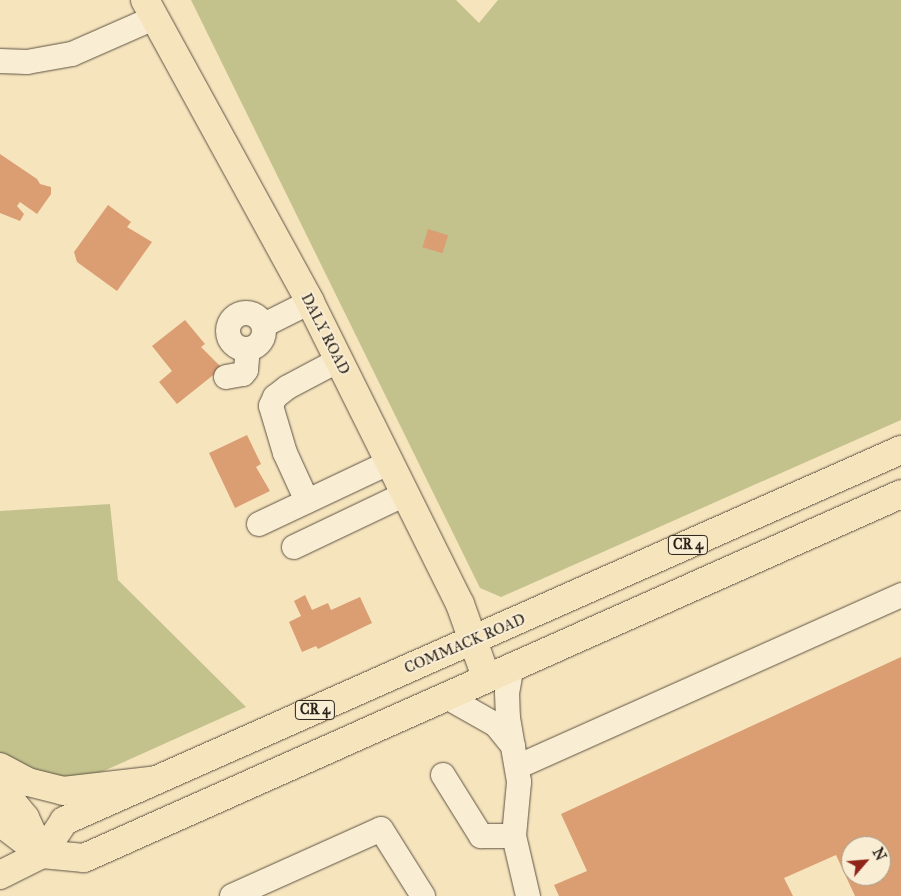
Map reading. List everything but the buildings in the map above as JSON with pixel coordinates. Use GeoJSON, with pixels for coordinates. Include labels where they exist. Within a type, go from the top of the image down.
{"type":"FeatureCollection","features":[{"type":"Feature","properties":{"kind":"main road","name":"DALY ROAD"},"geometry":{"type":"LineString","coordinates":[[150,9],[310,302],[390,462],[474,638],[486,677]]}},
{"type":"Feature","properties":{"kind":"main road","name":"COMMACK ROAD"},"geometry":{"type":"LineString","coordinates":[[42,854],[64,821],[474,638],[507,627],[901,450]]}},
{"type":"Feature","properties":{"kind":"main road","name":"CR 4"},"geometry":{"type":"LineString","coordinates":[[42,854],[84,858],[512,665],[630,616],[901,494]]}},
{"type":"Feature","properties":{"kind":"main road"},"geometry":{"type":"LineString","coordinates":[[0,767],[28,782],[63,790],[156,780]]}},
{"type":"Feature","properties":{"kind":"main road"},"geometry":{"type":"LineString","coordinates":[[0,787],[25,818],[42,854]]}},
{"type":"Feature","properties":{"kind":"main road"},"geometry":{"type":"LineString","coordinates":[[0,822],[13,835],[42,854]]}},
{"type":"Feature","properties":{"kind":"main road"},"geometry":{"type":"LineString","coordinates":[[0,874],[42,854]]}},
{"type":"Feature","properties":{"kind":"street"},"geometry":{"type":"LineString","coordinates":[[0,61],[27,62],[72,54],[150,9]]}},
{"type":"Feature","properties":{"kind":"street"},"geometry":{"type":"LineString","coordinates":[[264,325],[310,302]]}},
{"type":"Feature","properties":{"kind":"street"},"geometry":{"type":"LineString","coordinates":[[250,314],[264,325],[261,342],[248,349],[240,348],[231,341],[228,330],[234,318],[250,314]]}},
{"type":"Feature","properties":{"kind":"street"},"geometry":{"type":"LineString","coordinates":[[226,377],[243,374],[246,370],[248,349]]}},
{"type":"Feature","properties":{"kind":"street"},"geometry":{"type":"LineString","coordinates":[[307,501],[285,454],[272,406],[276,397],[288,387],[339,360]]}},
{"type":"Feature","properties":{"kind":"street"},"geometry":{"type":"LineString","coordinates":[[259,524],[390,462]]}},
{"type":"Feature","properties":{"kind":"street"},"geometry":{"type":"LineString","coordinates":[[294,547],[405,494]]}},
{"type":"Feature","properties":{"kind":"street"},"geometry":{"type":"LineString","coordinates":[[516,757],[901,595]]}},
{"type":"Feature","properties":{"kind":"street"},"geometry":{"type":"LineString","coordinates":[[512,665],[507,692],[508,718],[519,782],[514,836],[528,896]]}},
{"type":"Feature","properties":{"kind":"street"},"geometry":{"type":"LineString","coordinates":[[445,696],[496,725],[516,757]]}},
{"type":"Feature","properties":{"kind":"street"},"geometry":{"type":"LineString","coordinates":[[443,775],[481,836],[514,836]]}},
{"type":"Feature","properties":{"kind":"street"},"geometry":{"type":"LineString","coordinates":[[232,896],[381,829],[423,896]]}},
{"type":"Feature","properties":{"kind":"shaded area"},"geometry":{"type":"Polygon","coordinates":[[[191,0],[456,0],[479,23],[498,0],[901,0],[901,420],[501,597],[480,588],[191,0]]]}},
{"type":"Feature","properties":{"kind":"shaded area"},"geometry":{"type":"Polygon","coordinates":[[[110,504],[118,580],[246,707],[86,779],[63,786],[0,758],[0,511],[110,504]]]}}]}
